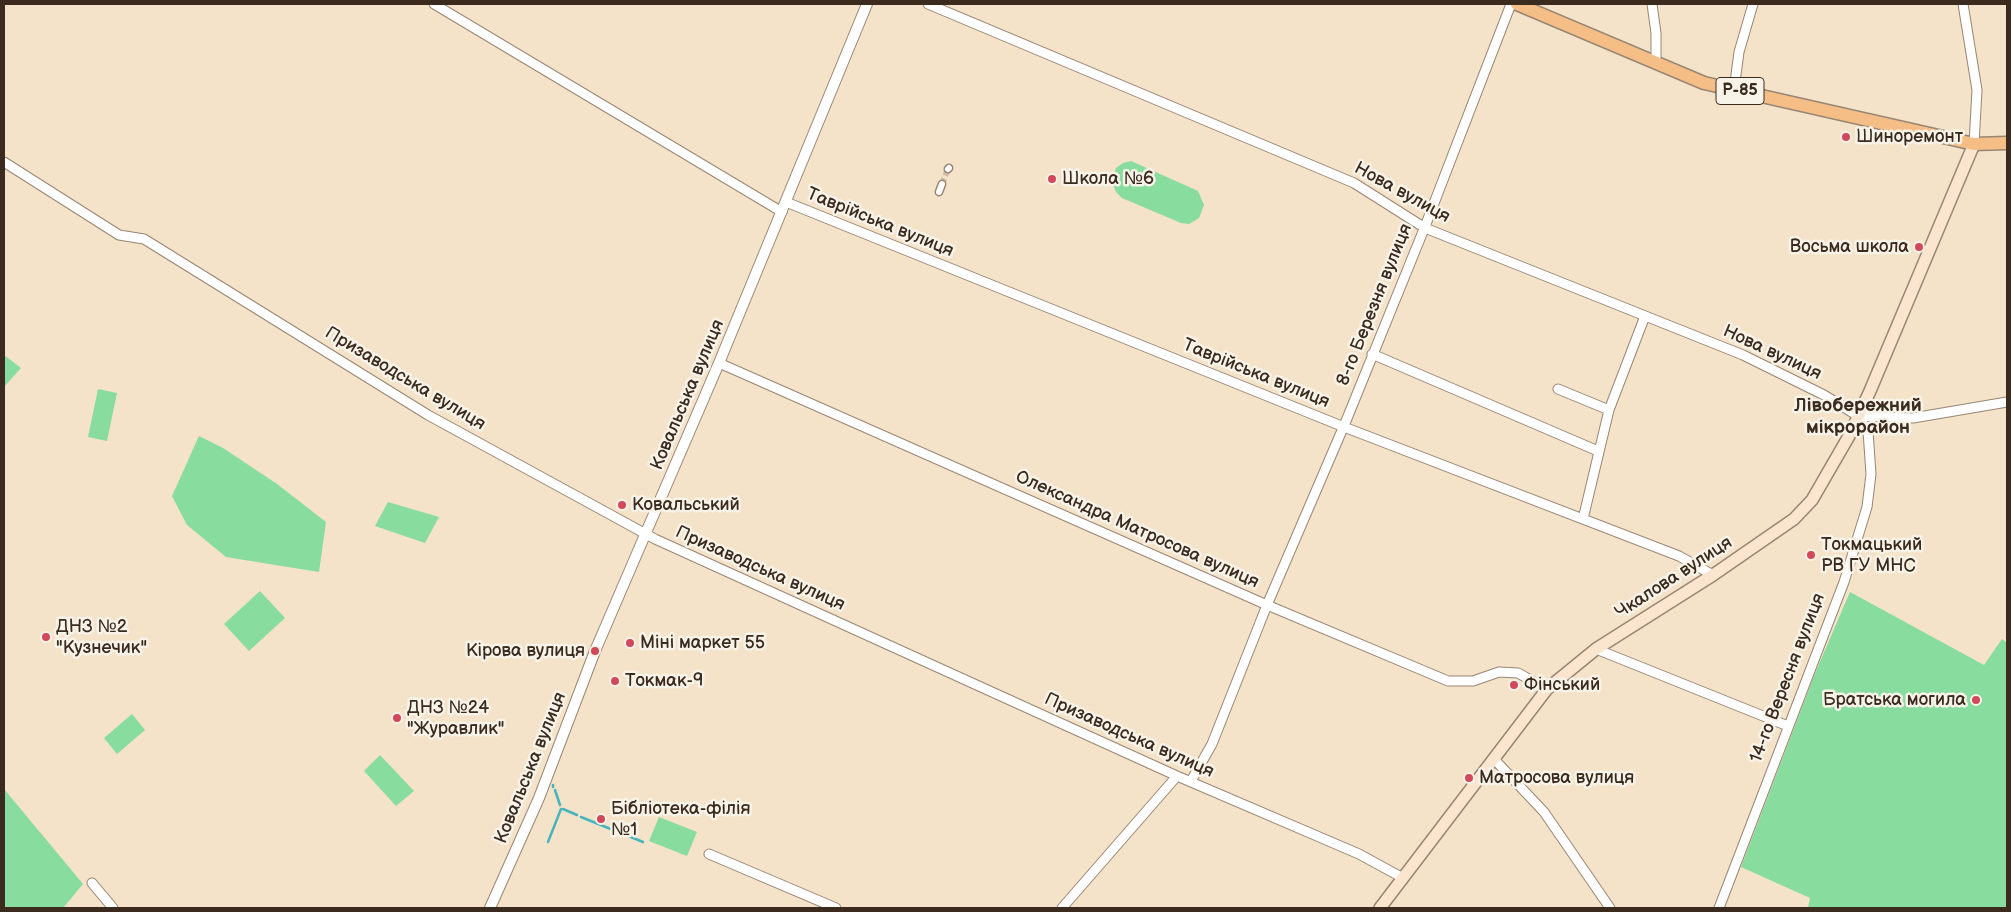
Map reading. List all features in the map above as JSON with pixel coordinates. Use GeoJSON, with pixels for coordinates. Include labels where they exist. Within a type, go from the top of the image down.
{"type":"FeatureCollection","features":[{"type":"Feature","properties":{"kind":"main road","name":"Р-85"},"geometry":{"type":"LineString","coordinates":[[1517,4],[1704,83],[1974,144],[2007,143]]}},
{"type":"Feature","properties":{"kind":"main road"},"geometry":{"type":"LineString","coordinates":[[1858,416],[1974,144]]}},
{"type":"Feature","properties":{"kind":"main road","name":"Чкалова вулиця"},"geometry":{"type":"LineString","coordinates":[[1380,908],[1546,690],[1596,649],[1713,575],[1794,519],[1812,500],[1858,416]]}},
{"type":"Feature","properties":{"kind":"street","name":"Таврійська вулиця"},"geometry":{"type":"LineString","coordinates":[[434,4],[784,207],[1679,556],[1713,575]]}},
{"type":"Feature","properties":{"kind":"street","name":"Ковальська вулиця"},"geometry":{"type":"LineString","coordinates":[[490,908],[539,798],[595,651],[719,364],[867,4]]}},
{"type":"Feature","properties":{"kind":"street","name":"Нова вулиця"},"geometry":{"type":"LineString","coordinates":[[928,4],[1354,183],[1424,228],[1742,355],[1824,395],[1858,416]]}},
{"type":"Feature","properties":{"kind":"street","name":"8-го Березня вулиця"},"geometry":{"type":"LineString","coordinates":[[1191,781],[1212,744],[1266,605],[1344,426],[1424,228],[1511,4]]}},
{"type":"Feature","properties":{"kind":"street"},"geometry":{"type":"LineString","coordinates":[[1652,4],[1656,33],[1656,62]]}},
{"type":"Feature","properties":{"kind":"street"},"geometry":{"type":"LineString","coordinates":[[1734,90],[1739,52],[1753,4]]}},
{"type":"Feature","properties":{"kind":"street"},"geometry":{"type":"LineString","coordinates":[[1963,4],[1977,90],[1974,144]]}},
{"type":"Feature","properties":{"kind":"street","name":"Призаводська вулиця"},"geometry":{"type":"LineString","coordinates":[[4,162],[119,235],[144,239],[428,415],[646,534],[1177,776],[1359,854],[1403,878]]}},
{"type":"Feature","properties":{"kind":"street"},"geometry":{"type":"LineString","coordinates":[[939,192],[942,184]]}},
{"type":"Feature","properties":{"kind":"street"},"geometry":{"type":"LineString","coordinates":[[1583,519],[1609,410],[1645,316]]}},
{"type":"Feature","properties":{"kind":"street"},"geometry":{"type":"LineString","coordinates":[[1372,354],[1598,450]]}},
{"type":"Feature","properties":{"kind":"street","name":"Олександра Матросова вулиця"},"geometry":{"type":"LineString","coordinates":[[719,364],[1266,605],[1448,681],[1473,681],[1499,672],[1518,673],[1546,690]]}},
{"type":"Feature","properties":{"kind":"street"},"geometry":{"type":"LineString","coordinates":[[1558,389],[1609,410]]}},
{"type":"Feature","properties":{"kind":"street"},"geometry":{"type":"LineString","coordinates":[[1858,416],[1913,418],[2007,402]]}},
{"type":"Feature","properties":{"kind":"street","name":"14-го Вересня вулиця"},"geometry":{"type":"LineString","coordinates":[[1719,908],[1844,582],[1867,506],[1871,474],[1868,431],[1858,416]]}},
{"type":"Feature","properties":{"kind":"street"},"geometry":{"type":"LineString","coordinates":[[1596,649],[1788,726]]}},
{"type":"Feature","properties":{"kind":"street"},"geometry":{"type":"LineString","coordinates":[[1494,758],[1544,812],[1610,908]]}},
{"type":"Feature","properties":{"kind":"street"},"geometry":{"type":"LineString","coordinates":[[1062,908],[1177,776]]}},
{"type":"Feature","properties":{"kind":"street"},"geometry":{"type":"LineString","coordinates":[[709,854],[836,908]]}},
{"type":"Feature","properties":{"kind":"street"},"geometry":{"type":"LineString","coordinates":[[92,883],[113,908]]}},
{"type":"Feature","properties":{"kind":"green space"},"geometry":{"type":"Polygon","coordinates":[[[1131,161],[1198,191],[1204,205],[1199,218],[1189,224],[1181,223],[1122,198],[1116,192],[1113,185],[1113,176],[1116,168],[1123,163],[1131,161]]]}},
{"type":"Feature","properties":{"kind":"green space"},"geometry":{"type":"Polygon","coordinates":[[[4,355],[21,368],[4,387],[4,355]]]}},
{"type":"Feature","properties":{"kind":"green space"},"geometry":{"type":"Polygon","coordinates":[[[98,389],[117,393],[107,441],[88,437],[98,389]]]}},
{"type":"Feature","properties":{"kind":"green space"},"geometry":{"type":"Polygon","coordinates":[[[199,436],[223,448],[277,484],[326,522],[319,572],[226,557],[187,525],[172,496],[199,436]]]}},
{"type":"Feature","properties":{"kind":"green space"},"geometry":{"type":"Polygon","coordinates":[[[388,502],[439,517],[425,543],[375,526],[388,502]]]}},
{"type":"Feature","properties":{"kind":"green space"},"geometry":{"type":"Polygon","coordinates":[[[260,591],[285,618],[249,651],[224,624],[260,591]]]}},
{"type":"Feature","properties":{"kind":"green space"},"geometry":{"type":"Polygon","coordinates":[[[1850,592],[1984,665],[2002,639],[2007,643],[2007,908],[1808,908],[1810,898],[1741,867],[1816,671],[1850,592]]]}},
{"type":"Feature","properties":{"kind":"green space"},"geometry":{"type":"Polygon","coordinates":[[[132,714],[145,730],[117,754],[104,738],[132,714]]]}},
{"type":"Feature","properties":{"kind":"green space"},"geometry":{"type":"Polygon","coordinates":[[[380,755],[414,791],[396,806],[364,771],[380,755]]]}},
{"type":"Feature","properties":{"kind":"green space"},"geometry":{"type":"Polygon","coordinates":[[[4,789],[83,884],[63,908],[4,908],[4,789]]]}},
{"type":"Feature","properties":{"kind":"green space"},"geometry":{"type":"Polygon","coordinates":[[[659,817],[697,832],[687,856],[649,841],[659,817]]]}},
{"type":"Feature","properties":{"kind":"waterway"},"geometry":{"type":"LineString","coordinates":[[555,790],[560,805]]}},
{"type":"Feature","properties":{"kind":"waterway"},"geometry":{"type":"LineString","coordinates":[[548,842],[561,809]]}},
{"type":"Feature","properties":{"kind":"waterway"},"geometry":{"type":"LineString","coordinates":[[563,809],[577,815]]}},
{"type":"Feature","properties":{"kind":"waterway"},"geometry":{"type":"LineString","coordinates":[[581,817],[623,834]]}},
{"type":"Feature","properties":{"kind":"waterway"},"geometry":{"type":"LineString","coordinates":[[626,835],[643,842]]}},
{"type":"Feature","properties":{"kind":"tunnel"},"geometry":{"type":"LineString","coordinates":[[942,184],[948,169]]}},
{"type":"Feature","properties":{"kind":"place","name":"Шиноремонт"},"geometry":{"type":"Point","coordinates":[1846,137]}},
{"type":"Feature","properties":{"kind":"place","name":"Школа №6"},"geometry":{"type":"Point","coordinates":[1052,179]}},
{"type":"Feature","properties":{"kind":"place","name":"Восьма школа"},"geometry":{"type":"Point","coordinates":[1919,247]}},
{"type":"Feature","properties":{"kind":"place","name":"Ковальський"},"geometry":{"type":"Point","coordinates":[622,505]}},
{"type":"Feature","properties":{"kind":"place","name":"Токмацький РВ ГУ МНС"},"geometry":{"type":"Point","coordinates":[1811,555]}},
{"type":"Feature","properties":{"kind":"place","name":"ДНЗ №2 \"Кузнечик\""},"geometry":{"type":"Point","coordinates":[46,637]}},
{"type":"Feature","properties":{"kind":"place","name":"Міні маркет 55"},"geometry":{"type":"Point","coordinates":[630,643]}},
{"type":"Feature","properties":{"kind":"place","name":"Кірова вулиця"},"geometry":{"type":"Point","coordinates":[595,651]}},
{"type":"Feature","properties":{"kind":"place","name":"Токмак-9"},"geometry":{"type":"Point","coordinates":[615,681]}},
{"type":"Feature","properties":{"kind":"place","name":"Фінський"},"geometry":{"type":"Point","coordinates":[1514,685]}},
{"type":"Feature","properties":{"kind":"place","name":"Братська могила"},"geometry":{"type":"Point","coordinates":[1976,700]}},
{"type":"Feature","properties":{"kind":"place","name":"ДНЗ №24 \"Журавлик\""},"geometry":{"type":"Point","coordinates":[397,718]}},
{"type":"Feature","properties":{"kind":"place","name":"Матросова вулиця"},"geometry":{"type":"Point","coordinates":[1469,778]}},
{"type":"Feature","properties":{"kind":"place","name":"Бібліотека-філія №1"},"geometry":{"type":"Point","coordinates":[601,819]}},
{"type":"Feature","properties":{"kind":"district","name":"Лівобережний мікрорайон"},"geometry":{"type":"Point","coordinates":[1858,417]}}]}
